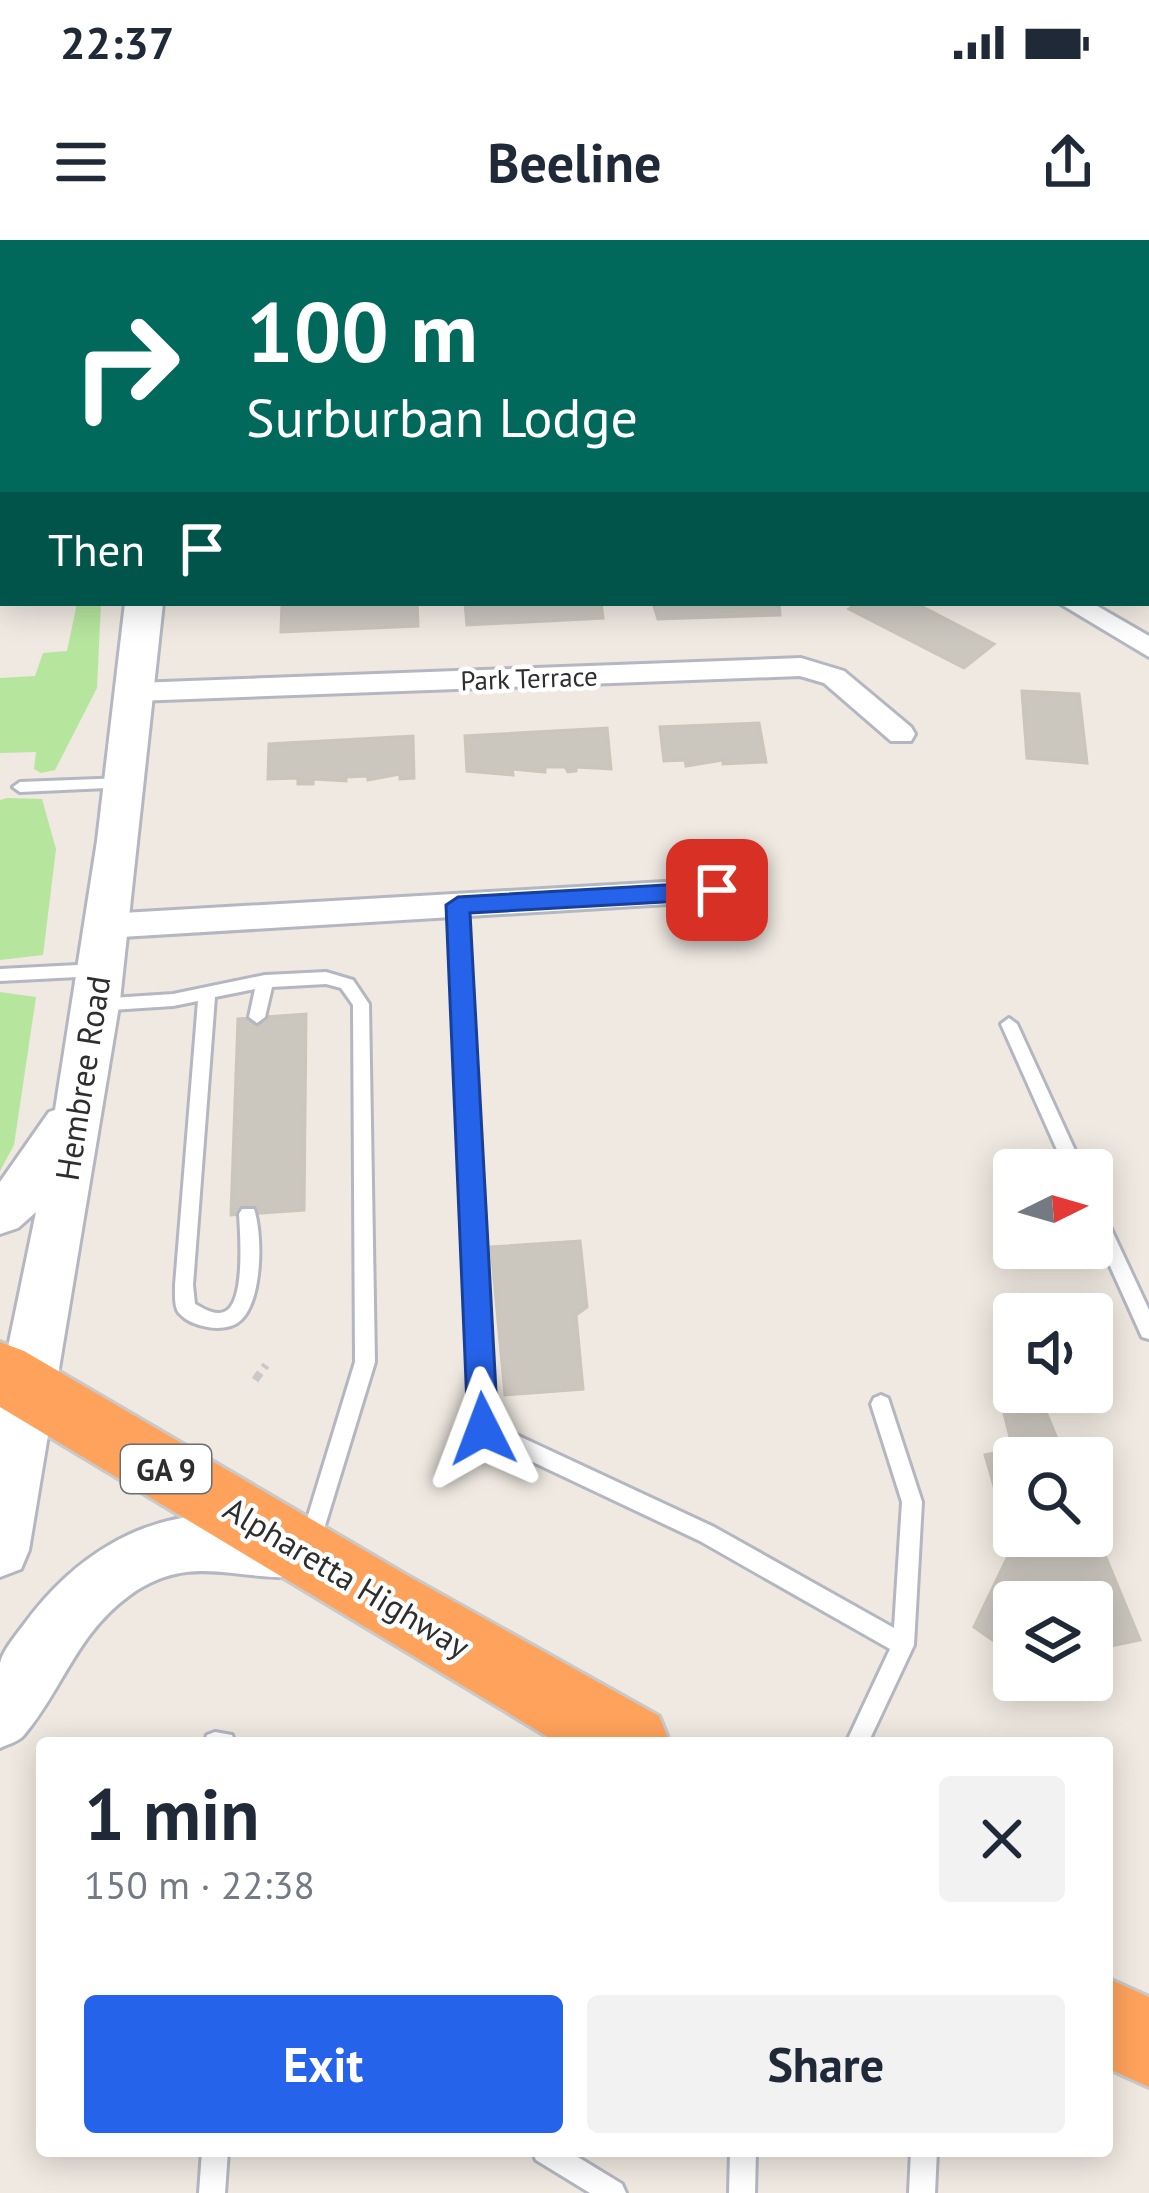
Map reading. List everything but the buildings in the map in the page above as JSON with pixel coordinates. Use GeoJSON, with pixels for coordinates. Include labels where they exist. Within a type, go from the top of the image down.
{"type":"FeatureCollection","features":[{"type":"Feature","properties":{"kind":"highway","name":"Alpharetta Highway"},"geometry":{"type":"LineString","coordinates":[[13,1379],[622,1737]]}},
{"type":"Feature","properties":{"kind":"highway"},"geometry":{"type":"LineString","coordinates":[[1113,2024],[1149,2045]]}},
{"type":"Feature","properties":{"kind":"street","name":"Hembree Road"},"geometry":{"type":"LineString","coordinates":[[0,1550],[13,1379],[58,1233],[99,967],[144,606]]}},
{"type":"Feature","properties":{"kind":"street"},"geometry":{"type":"LineString","coordinates":[[1077,606],[1149,648]]}},
{"type":"Feature","properties":{"kind":"street","name":"Park Terrace"},"geometry":{"type":"LineString","coordinates":[[136,692],[801,668],[834,677],[901,734]]}},
{"type":"Feature","properties":{"kind":"street"},"geometry":{"type":"LineString","coordinates":[[99,967],[458,905],[717,890]]}},
{"type":"Feature","properties":{"kind":"street"},"geometry":{"type":"LineString","coordinates":[[0,1213],[20,1198],[49,1159],[78,1105]]}},
{"type":"Feature","properties":{"kind":"street"},"geometry":{"type":"LineString","coordinates":[[0,1717],[72,1607],[109,1572],[151,1550],[214,1542],[307,1552]]}},
{"type":"Feature","properties":{"kind":"lane"},"geometry":{"type":"LineString","coordinates":[[20,787],[124,784]]}},
{"type":"Feature","properties":{"kind":"lane"},"geometry":{"type":"LineString","coordinates":[[458,905],[483,1429],[707,1534],[903,1645]]}},
{"type":"Feature","properties":{"kind":"lane"},"geometry":{"type":"LineString","coordinates":[[0,975],[99,967],[207,994],[265,981],[326,978],[347,985],[361,1004],[365,1362],[307,1552]]}},
{"type":"Feature","properties":{"kind":"lane"},"geometry":{"type":"LineString","coordinates":[[257,1017],[265,981]]}},
{"type":"Feature","properties":{"kind":"lane"},"geometry":{"type":"LineString","coordinates":[[207,994],[184,1285],[186,1308],[202,1319],[230,1319],[243,1309],[249,1289],[248,1214]]}},
{"type":"Feature","properties":{"kind":"lane"},"geometry":{"type":"LineString","coordinates":[[1009,1024],[1066,1149]]}},
{"type":"Feature","properties":{"kind":"lane"},"geometry":{"type":"LineString","coordinates":[[1113,1252],[1149,1331]]}},
{"type":"Feature","properties":{"kind":"lane"},"geometry":{"type":"LineString","coordinates":[[860,1737],[903,1645],[913,1502],[881,1404]]}},
{"type":"Feature","properties":{"kind":"lane"},"geometry":{"type":"LineString","coordinates":[[212,2193],[215,2157]]}},
{"type":"Feature","properties":{"kind":"lane"},"geometry":{"type":"LineString","coordinates":[[556,2157],[614,2193]]}},
{"type":"Feature","properties":{"kind":"lane"},"geometry":{"type":"LineString","coordinates":[[742,2193],[743,2157]]}},
{"type":"Feature","properties":{"kind":"lane"},"geometry":{"type":"LineString","coordinates":[[922,2193],[924,2157]]}},
{"type":"Feature","properties":{"kind":"path"},"geometry":{"type":"LineString","coordinates":[[255,1380],[266,1365]]}},
{"type":"Feature","properties":{"kind":"green space"},"geometry":{"type":"Polygon","coordinates":[[[76,606],[101,606],[97,688],[55,770],[41,773],[34,769],[36,752],[0,753],[0,678],[35,676],[43,653],[67,651],[76,606]]]}},
{"type":"Feature","properties":{"kind":"green space"},"geometry":{"type":"Polygon","coordinates":[[[42,799],[56,849],[43,955],[0,960],[0,800],[42,799]]]}},
{"type":"Feature","properties":{"kind":"green space"},"geometry":{"type":"Polygon","coordinates":[[[0,992],[36,997],[14,1145],[0,1171],[0,992]]]}},
{"type":"Feature","properties":{"kind":"route"},"geometry":{"type":"LineString","coordinates":[[483,1429],[458,905],[717,890]]}}]}
